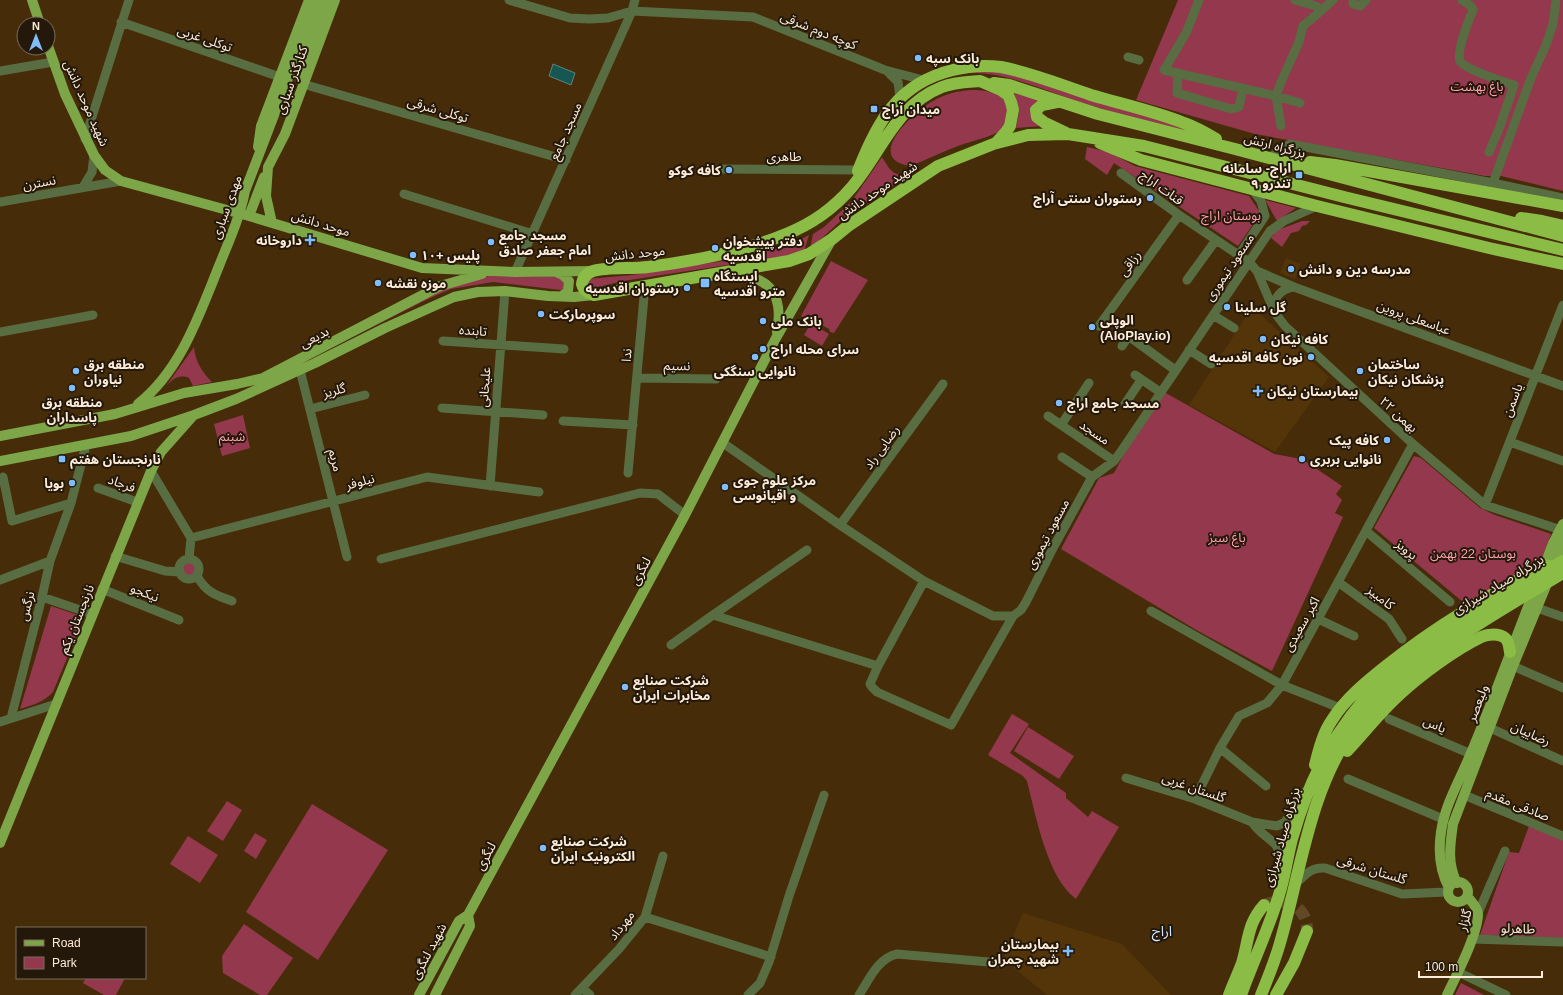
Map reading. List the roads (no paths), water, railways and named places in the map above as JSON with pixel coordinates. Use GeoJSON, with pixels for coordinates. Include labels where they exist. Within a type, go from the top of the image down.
{"type":"FeatureCollection","features":[{"type":"Feature","properties":{"kind":"highway"},"geometry":{"type":"LineString","coordinates":[[852,186],[874,134],[900,98],[923,80],[945,72],[973,66],[1003,68],[1035,75],[1089,94],[1184,123],[1235,149]]}},
{"type":"Feature","properties":{"kind":"highway"},"geometry":{"type":"LineString","coordinates":[[980,81],[1001,90],[1008,95],[1012,102],[1013,110],[1010,126],[996,143]]}},
{"type":"Feature","properties":{"kind":"highway","name":"بزرگراه ارتش"},"geometry":{"type":"LineString","coordinates":[[980,81],[1009,85],[1098,114],[1484,214],[1563,236]]}},
{"type":"Feature","properties":{"kind":"highway","name":"شهید موحد دانش"},"geometry":{"type":"LineString","coordinates":[[852,186],[877,153],[901,116],[912,104],[942,86],[961,82],[980,81]]}},
{"type":"Feature","properties":{"kind":"highway"},"geometry":{"type":"LineString","coordinates":[[1060,102],[1042,104],[1036,110],[1037,118],[1068,134]]}},
{"type":"Feature","properties":{"kind":"highway"},"geometry":{"type":"LineString","coordinates":[[996,143],[1028,135],[1068,134],[1144,146],[1344,197],[1563,250]]}},
{"type":"Feature","properties":{"kind":"highway"},"geometry":{"type":"LineString","coordinates":[[1083,136],[1141,160],[1367,219],[1563,264]]}},
{"type":"Feature","properties":{"kind":"highway","name":"شهید موحد دانش"},"geometry":{"type":"LineString","coordinates":[[832,239],[848,226],[938,166],[996,143]]}},
{"type":"Feature","properties":{"kind":"highway"},"geometry":{"type":"LineString","coordinates":[[1269,158],[1335,165],[1563,206]]}},
{"type":"Feature","properties":{"kind":"highway","name":"موحد دانش"},"geometry":{"type":"LineString","coordinates":[[594,271],[646,268],[704,258],[769,240],[801,228],[819,218],[836,204],[852,186]]}},
{"type":"Feature","properties":{"kind":"highway"},"geometry":{"type":"LineString","coordinates":[[1317,206],[1344,197]]}},
{"type":"Feature","properties":{"kind":"highway"},"geometry":{"type":"LineString","coordinates":[[1344,197],[1367,219]]}},
{"type":"Feature","properties":{"kind":"highway"},"geometry":{"type":"LineString","coordinates":[[1484,214],[1542,220],[1563,226]]}},
{"type":"Feature","properties":{"kind":"highway"},"geometry":{"type":"LineString","coordinates":[[594,271],[587,274],[582,284],[586,291],[594,295],[789,261],[809,254],[832,239]]}},
{"type":"Feature","properties":{"kind":"highway"},"geometry":{"type":"LineString","coordinates":[[1489,248],[1563,272]]}},
{"type":"Feature","properties":{"kind":"highway"},"geometry":{"type":"LineString","coordinates":[[1312,782],[1320,745],[1332,720],[1365,683],[1418,640],[1455,616],[1556,567]]}},
{"type":"Feature","properties":{"kind":"highway","name":"بزرگراه صیاد شیرازی"},"geometry":{"type":"LineString","coordinates":[[1241,995],[1271,920],[1284,878],[1292,841],[1312,782],[1322,760],[1346,721],[1386,684],[1411,670],[1556,567]]}},
{"type":"Feature","properties":{"kind":"highway"},"geometry":{"type":"LineString","coordinates":[[1332,766],[1399,695],[1424,674],[1457,651],[1482,636],[1496,634],[1504,637],[1508,642],[1510,652]]}},
{"type":"Feature","properties":{"kind":"highway","name":"بزرگراه صیاد شیرازی"},"geometry":{"type":"LineString","coordinates":[[1261,995],[1280,945],[1296,884],[1306,837],[1332,766],[1354,729],[1386,684]]}},
{"type":"Feature","properties":{"kind":"highway"},"geometry":{"type":"LineString","coordinates":[[1229,995],[1242,962],[1250,929],[1256,914],[1264,905]]}},
{"type":"Feature","properties":{"kind":"highway"},"geometry":{"type":"LineString","coordinates":[[1276,995],[1294,963],[1307,931]]}},
{"type":"Feature","properties":{"kind":"main road"},"geometry":{"type":"LineString","coordinates":[[32,0],[37,16]]}},
{"type":"Feature","properties":{"kind":"main road","name":"کنارگذر سباری"},"geometry":{"type":"LineString","coordinates":[[256,163],[261,126],[309,0]]}},
{"type":"Feature","properties":{"kind":"main road","name":"مهدی سباری"},"geometry":{"type":"LineString","coordinates":[[244,215],[245,191],[318,0]]}},
{"type":"Feature","properties":{"kind":"main road","name":"مهدی سباری"},"geometry":{"type":"LineString","coordinates":[[134,408],[152,394],[178,357],[199,317],[244,215],[268,167],[326,0]]}},
{"type":"Feature","properties":{"kind":"main road","name":"کنارگذر سباری"},"geometry":{"type":"LineString","coordinates":[[268,167],[285,134],[335,0]]}},
{"type":"Feature","properties":{"kind":"main road","name":"شهید موحد دانش"},"geometry":{"type":"LineString","coordinates":[[51,56],[65,94],[85,139],[105,170],[121,181],[244,215]]}},
{"type":"Feature","properties":{"kind":"main road"},"geometry":{"type":"LineString","coordinates":[[268,167],[266,196],[272,223]]}},
{"type":"Feature","properties":{"kind":"main road","name":"موحد دانش"},"geometry":{"type":"LineString","coordinates":[[244,215],[422,268],[515,272],[594,271]]}},
{"type":"Feature","properties":{"kind":"main road","name":"لنگری"},"geometry":{"type":"LineString","coordinates":[[468,915],[685,515],[776,338],[832,239]]}},
{"type":"Feature","properties":{"kind":"main road","name":"بدیعی"},"geometry":{"type":"LineString","coordinates":[[0,436],[115,414],[184,394],[263,378],[440,286],[464,278],[499,271]]}},
{"type":"Feature","properties":{"kind":"main road"},"geometry":{"type":"LineString","coordinates":[[556,272],[563,275],[569,281],[568,291],[562,296]]}},
{"type":"Feature","properties":{"kind":"main road"},"geometry":{"type":"LineString","coordinates":[[714,275],[755,278],[770,287],[775,294],[779,313],[776,338]]}},
{"type":"Feature","properties":{"kind":"main road"},"geometry":{"type":"LineString","coordinates":[[505,291],[562,296],[594,295]]}},
{"type":"Feature","properties":{"kind":"main road","name":"بدیعی"},"geometry":{"type":"LineString","coordinates":[[0,461],[130,436],[194,415],[236,400],[443,301],[478,292],[505,291]]}},
{"type":"Feature","properties":{"kind":"main road","name":"نارنجستان یکم"},"geometry":{"type":"LineString","coordinates":[[0,842],[115,556],[151,471],[161,452],[194,415]]}},
{"type":"Feature","properties":{"kind":"main road","name":"ولیعصر"},"geometry":{"type":"LineString","coordinates":[[1451,888],[1452,873],[1450,850],[1453,824],[1513,666],[1556,567],[1562,547],[1562,527]]}},
{"type":"Feature","properties":{"kind":"main road","name":"ولیعصر"},"geometry":{"type":"LineString","coordinates":[[1451,888],[1443,877],[1440,864],[1440,834],[1445,810],[1471,754],[1510,652],[1556,567]]}},
{"type":"Feature","properties":{"kind":"main road"},"geometry":{"type":"LineString","coordinates":[[1451,888],[1467,888],[1468,892],[1466,896],[1463,901],[1455,902],[1451,900],[1451,888]]}},
{"type":"Feature","properties":{"kind":"main road"},"geometry":{"type":"LineString","coordinates":[[1466,896],[1478,913]]}},
{"type":"Feature","properties":{"kind":"main road","name":"گلزار"},"geometry":{"type":"LineString","coordinates":[[1447,995],[1472,939],[1478,913]]}},
{"type":"Feature","properties":{"kind":"main road","name":"شهید لنگری"},"geometry":{"type":"LineString","coordinates":[[419,995],[459,921],[468,915],[470,926],[435,995]]}},
{"type":"Feature","properties":{"kind":"street"},"geometry":{"type":"LineString","coordinates":[[85,139],[129,0]]}},
{"type":"Feature","properties":{"kind":"street","name":"کوچه دوم شرقی"},"geometry":{"type":"LineString","coordinates":[[509,0],[570,18],[589,20],[608,18],[632,11],[753,17],[886,70],[923,80]]}},
{"type":"Feature","properties":{"kind":"street","name":"مسجد جامع"},"geometry":{"type":"LineString","coordinates":[[515,272],[632,11],[635,0]]}},
{"type":"Feature","properties":{"kind":"street"},"geometry":{"type":"LineString","coordinates":[[1199,0],[1186,33],[1164,70],[1300,103]]}},
{"type":"Feature","properties":{"kind":"street"},"geometry":{"type":"LineString","coordinates":[[1295,0],[1316,6],[1322,10]]}},
{"type":"Feature","properties":{"kind":"street"},"geometry":{"type":"LineString","coordinates":[[1282,126],[1276,96],[1299,42],[1303,26],[1333,0]]}},
{"type":"Feature","properties":{"kind":"street"},"geometry":{"type":"LineString","coordinates":[[1353,0],[1353,4],[1360,6],[1366,0]]}},
{"type":"Feature","properties":{"kind":"street"},"geometry":{"type":"LineString","coordinates":[[1462,0],[1471,6],[1473,10]]}},
{"type":"Feature","properties":{"kind":"street"},"geometry":{"type":"LineString","coordinates":[[1477,0],[1459,55],[1460,61],[1473,70],[1514,85],[1499,129],[1489,152]]}},
{"type":"Feature","properties":{"kind":"street"},"geometry":{"type":"LineString","coordinates":[[1493,183],[1531,78],[1546,45],[1553,24],[1556,0]]}},
{"type":"Feature","properties":{"kind":"street","name":"توکلی غربی"},"geometry":{"type":"LineString","coordinates":[[121,22],[280,77]]}},
{"type":"Feature","properties":{"kind":"street"},"geometry":{"type":"LineString","coordinates":[[1128,57],[1139,60]]}},
{"type":"Feature","properties":{"kind":"street"},"geometry":{"type":"LineString","coordinates":[[0,71],[53,62]]}},
{"type":"Feature","properties":{"kind":"street"},"geometry":{"type":"LineString","coordinates":[[886,70],[898,82],[900,98]]}},
{"type":"Feature","properties":{"kind":"street"},"geometry":{"type":"LineString","coordinates":[[1178,73],[1177,93],[1231,109],[1239,107],[1243,88]]}},
{"type":"Feature","properties":{"kind":"street","name":"توکلی شرقی"},"geometry":{"type":"LineString","coordinates":[[303,84],[566,160]]}},
{"type":"Feature","properties":{"kind":"street"},"geometry":{"type":"LineString","coordinates":[[1269,158],[1290,144],[1563,198]]}},
{"type":"Feature","properties":{"kind":"street"},"geometry":{"type":"LineString","coordinates":[[82,187],[92,172],[94,155]]}},
{"type":"Feature","properties":{"kind":"street","name":"طاهری"},"geometry":{"type":"LineString","coordinates":[[710,169],[858,170]]}},
{"type":"Feature","properties":{"kind":"street","name":"قنات اراج"},"geometry":{"type":"LineString","coordinates":[[1121,173],[1179,215],[1249,262],[1257,271]]}},
{"type":"Feature","properties":{"kind":"street","name":"نسترن"},"geometry":{"type":"LineString","coordinates":[[0,202],[121,181]]}},
{"type":"Feature","properties":{"kind":"street","name":"مسعود تیموری"},"geometry":{"type":"LineString","coordinates":[[1239,255],[1265,216],[1261,201],[1252,189]]}},
{"type":"Feature","properties":{"kind":"street"},"geometry":{"type":"LineString","coordinates":[[404,194],[533,234]]}},
{"type":"Feature","properties":{"kind":"street","name":"مسعود تیموری"},"geometry":{"type":"LineString","coordinates":[[878,666],[870,684],[872,688],[877,692],[951,725],[1013,616],[1021,610],[1026,602],[1053,548],[1092,477],[1114,461],[1270,231],[1284,222],[1317,206]]}},
{"type":"Feature","properties":{"kind":"street","name":"رزاقی"},"geometry":{"type":"LineString","coordinates":[[1099,326],[1179,215]]}},
{"type":"Feature","properties":{"kind":"street"},"geometry":{"type":"LineString","coordinates":[[1187,280],[1216,240]]}},
{"type":"Feature","properties":{"kind":"street","name":"عباسعلی پروین"},"geometry":{"type":"LineString","coordinates":[[1257,271],[1294,287],[1563,386]]}},
{"type":"Feature","properties":{"kind":"street","name":"۲۲ بهمن"},"geometry":{"type":"LineString","coordinates":[[1257,271],[1275,313],[1285,326],[1413,444],[1485,505],[1562,527]]}},
{"type":"Feature","properties":{"kind":"street","name":"ندا"},"geometry":{"type":"LineString","coordinates":[[628,473],[645,286]]}},
{"type":"Feature","properties":{"kind":"street"},"geometry":{"type":"LineString","coordinates":[[1275,313],[1275,301],[1278,295],[1287,288],[1294,287]]}},
{"type":"Feature","properties":{"kind":"street","name":"علیخانی"},"geometry":{"type":"LineString","coordinates":[[490,486],[505,291]]}},
{"type":"Feature","properties":{"kind":"street","name":"یاسمن"},"geometry":{"type":"LineString","coordinates":[[1485,505],[1563,306]]}},
{"type":"Feature","properties":{"kind":"street"},"geometry":{"type":"LineString","coordinates":[[0,332],[93,315]]}},
{"type":"Feature","properties":{"kind":"street"},"geometry":{"type":"LineString","coordinates":[[1213,315],[1234,328]]}},
{"type":"Feature","properties":{"kind":"street"},"geometry":{"type":"LineString","coordinates":[[1122,346],[1128,337],[1130,337],[1175,370]]}},
{"type":"Feature","properties":{"kind":"street","name":"تابنده"},"geometry":{"type":"LineString","coordinates":[[444,341],[564,349]]}},
{"type":"Feature","properties":{"kind":"street"},"geometry":{"type":"LineString","coordinates":[[1189,350],[1211,364]]}},
{"type":"Feature","properties":{"kind":"street","name":"مریم"},"geometry":{"type":"LineString","coordinates":[[300,370],[348,557]]}},
{"type":"Feature","properties":{"kind":"street","name":"نسیم"},"geometry":{"type":"LineString","coordinates":[[637,378],[716,379]]}},
{"type":"Feature","properties":{"kind":"street"},"geometry":{"type":"LineString","coordinates":[[1125,404],[1138,378],[1160,392]]}},
{"type":"Feature","properties":{"kind":"street","name":"مسجد"},"geometry":{"type":"LineString","coordinates":[[1061,425],[1089,383]]}},
{"type":"Feature","properties":{"kind":"street","name":"رضایی راد"},"geometry":{"type":"LineString","coordinates":[[840,525],[943,384]]}},
{"type":"Feature","properties":{"kind":"street","name":"گلریز"},"geometry":{"type":"LineString","coordinates":[[310,409],[365,395]]}},
{"type":"Feature","properties":{"kind":"street"},"geometry":{"type":"LineString","coordinates":[[442,408],[543,415]]}},
{"type":"Feature","properties":{"kind":"street","name":"مسجد"},"geometry":{"type":"LineString","coordinates":[[1048,416],[1114,461]]}},
{"type":"Feature","properties":{"kind":"street"},"geometry":{"type":"LineString","coordinates":[[563,421],[633,425]]}},
{"type":"Feature","properties":{"kind":"street"},"geometry":{"type":"LineString","coordinates":[[1510,442],[1563,461]]}},
{"type":"Feature","properties":{"kind":"street"},"geometry":{"type":"LineString","coordinates":[[723,443],[840,525],[924,581],[993,616],[1013,616]]}},
{"type":"Feature","properties":{"kind":"street","name":"اکبر سعیدی"},"geometry":{"type":"LineString","coordinates":[[1195,799],[1220,748],[1239,716],[1268,702],[1282,685],[1413,444]]}},
{"type":"Feature","properties":{"kind":"street","name":"نرگس"},"geometry":{"type":"LineString","coordinates":[[11,718],[50,561],[71,503],[86,445]]}},
{"type":"Feature","properties":{"kind":"street"},"geometry":{"type":"LineString","coordinates":[[1062,457],[1092,477]]}},
{"type":"Feature","properties":{"kind":"street"},"geometry":{"type":"LineString","coordinates":[[151,471],[191,538],[189,559]]}},
{"type":"Feature","properties":{"kind":"street"},"geometry":{"type":"LineString","coordinates":[[2,477],[12,521],[71,503]]}},
{"type":"Feature","properties":{"kind":"street","name":"نیلوفر"},"geometry":{"type":"LineString","coordinates":[[191,538],[427,477],[539,492]]}},
{"type":"Feature","properties":{"kind":"street","name":"فرجاد"},"geometry":{"type":"LineString","coordinates":[[98,488],[137,502]]}},
{"type":"Feature","properties":{"kind":"street"},"geometry":{"type":"LineString","coordinates":[[381,559],[640,493],[649,492],[658,494],[685,515]]}},
{"type":"Feature","properties":{"kind":"street","name":"پرویز"},"geometry":{"type":"LineString","coordinates":[[1366,531],[1450,602]]}},
{"type":"Feature","properties":{"kind":"street"},"geometry":{"type":"LineString","coordinates":[[671,645],[806,550]]}},
{"type":"Feature","properties":{"kind":"street"},"geometry":{"type":"LineString","coordinates":[[115,556],[165,572],[180,572]]}},
{"type":"Feature","properties":{"kind":"street"},"geometry":{"type":"LineString","coordinates":[[189,559],[198,564],[199,570],[197,576],[192,579],[186,579],[180,572],[181,563],[189,559]]}},
{"type":"Feature","properties":{"kind":"street"},"geometry":{"type":"LineString","coordinates":[[0,580],[50,561]]}},
{"type":"Feature","properties":{"kind":"street"},"geometry":{"type":"LineString","coordinates":[[197,576],[201,584],[212,594],[232,600]]}},
{"type":"Feature","properties":{"kind":"street"},"geometry":{"type":"LineString","coordinates":[[713,615],[878,666],[924,581]]}},
{"type":"Feature","properties":{"kind":"street","name":"کامبیز"},"geometry":{"type":"LineString","coordinates":[[1338,582],[1389,619],[1402,639]]}},
{"type":"Feature","properties":{"kind":"street","name":"نیکجو"},"geometry":{"type":"LineString","coordinates":[[102,589],[179,620]]}},
{"type":"Feature","properties":{"kind":"street"},"geometry":{"type":"LineString","coordinates":[[42,597],[92,614]]}},
{"type":"Feature","properties":{"kind":"street"},"geometry":{"type":"LineString","coordinates":[[1538,608],[1563,617]]}},
{"type":"Feature","properties":{"kind":"street"},"geometry":{"type":"LineString","coordinates":[[1151,611],[1282,685],[1334,706]]}},
{"type":"Feature","properties":{"kind":"street"},"geometry":{"type":"LineString","coordinates":[[1318,619],[1354,636]]}},
{"type":"Feature","properties":{"kind":"street"},"geometry":{"type":"LineString","coordinates":[[1513,666],[1563,688]]}},
{"type":"Feature","properties":{"kind":"street"},"geometry":{"type":"LineString","coordinates":[[0,722],[56,704]]}},
{"type":"Feature","properties":{"kind":"street","name":"یاس"},"geometry":{"type":"LineString","coordinates":[[1390,719],[1471,754]]}},
{"type":"Feature","properties":{"kind":"street","name":"رضاییان"},"geometry":{"type":"LineString","coordinates":[[1490,728],[1563,761]]}},
{"type":"Feature","properties":{"kind":"street"},"geometry":{"type":"LineString","coordinates":[[1220,748],[1266,786]]}},
{"type":"Feature","properties":{"kind":"street","name":"گلستان غربی"},"geometry":{"type":"LineString","coordinates":[[1126,778],[1195,799],[1252,822]]}},
{"type":"Feature","properties":{"kind":"street"},"geometry":{"type":"LineString","coordinates":[[1348,779],[1443,819]]}},
{"type":"Feature","properties":{"kind":"street"},"geometry":{"type":"LineString","coordinates":[[1252,822],[1277,826],[1285,822],[1312,782]]}},
{"type":"Feature","properties":{"kind":"street"},"geometry":{"type":"LineString","coordinates":[[748,995],[760,983],[771,957],[824,795]]}},
{"type":"Feature","properties":{"kind":"street","name":"صادقی مقدم"},"geometry":{"type":"LineString","coordinates":[[1464,795],[1563,836]]}},
{"type":"Feature","properties":{"kind":"street"},"geometry":{"type":"LineString","coordinates":[[1252,822],[1258,830],[1276,845],[1280,857],[1279,874],[1271,920]]}},
{"type":"Feature","properties":{"kind":"street","name":"گلزار"},"geometry":{"type":"LineString","coordinates":[[1478,913],[1505,851]]}},
{"type":"Feature","properties":{"kind":"street","name":"مهرداد"},"geometry":{"type":"LineString","coordinates":[[575,995],[620,949],[645,917],[663,856]]}},
{"type":"Feature","properties":{"kind":"street","name":"گلستان شرقی"},"geometry":{"type":"LineString","coordinates":[[1296,884],[1316,868],[1325,868],[1402,894],[1451,888]]}},
{"type":"Feature","properties":{"kind":"street"},"geometry":{"type":"LineString","coordinates":[[645,917],[771,957]]}},
{"type":"Feature","properties":{"kind":"street","name":"طاهرلو"},"geometry":{"type":"LineString","coordinates":[[1472,939],[1563,942]]}},
{"type":"Feature","properties":{"kind":"street"},"geometry":{"type":"LineString","coordinates":[[859,995],[882,961],[889,956],[897,954],[1000,963]]}},
{"type":"Feature","properties":{"kind":"street"},"geometry":{"type":"LineString","coordinates":[[1458,972],[1506,995]]}},
{"type":"Feature","properties":{"kind":"street"},"geometry":{"type":"LineString","coordinates":[[582,988],[590,995]]}},
{"type":"Feature","properties":{"kind":"water"},"geometry":{"type":"Polygon","coordinates":[[[553,64],[575,73],[571,85],[549,76],[553,64]]]}},
{"type":"Feature","properties":{"kind":"tunnel"},"geometry":{"type":"LineString","coordinates":[[1264,905],[1280,902],[1288,903],[1294,906],[1300,910],[1304,916],[1307,931]]}},
{"type":"Feature","properties":{"kind":"place","name":"بانک سپه"},"geometry":{"type":"Point","coordinates":[918,58]}},
{"type":"Feature","properties":{"kind":"place","name":"میدان آراج"},"geometry":{"type":"Point","coordinates":[874,109]}},
{"type":"Feature","properties":{"kind":"place","name":"کافه کوکو"},"geometry":{"type":"Point","coordinates":[729,170]}},
{"type":"Feature","properties":{"kind":"place","name":"اراج- سامانه ۹ تندرو"},"geometry":{"type":"Point","coordinates":[1299,175]}},
{"type":"Feature","properties":{"kind":"place","name":"رستوران سنتی آراج"},"geometry":{"type":"Point","coordinates":[1150,198]}},
{"type":"Feature","properties":{"kind":"place","name":"داروخانه"},"geometry":{"type":"Point","coordinates":[310,240]}},
{"type":"Feature","properties":{"kind":"place","name":"مسجد جامع امام جعفر صادق"},"geometry":{"type":"Point","coordinates":[491,242]}},
{"type":"Feature","properties":{"kind":"place","name":"دفتر پیشخوان اقدسیه"},"geometry":{"type":"Point","coordinates":[715,248]}},
{"type":"Feature","properties":{"kind":"place","name":"پلیس +۱۰"},"geometry":{"type":"Point","coordinates":[413,255]}},
{"type":"Feature","properties":{"kind":"place","name":"مدرسه دین و دانش"},"geometry":{"type":"Point","coordinates":[1291,269]}},
{"type":"Feature","properties":{"kind":"place","name":"موزه نقشه"},"geometry":{"type":"Point","coordinates":[378,283]}},
{"type":"Feature","properties":{"kind":"place","name":"ایستگاه مترو اقدسیه"},"geometry":{"type":"Point","coordinates":[705,283]}},
{"type":"Feature","properties":{"kind":"place","name":"رستوران اقدسیه"},"geometry":{"type":"Point","coordinates":[687,288]}},
{"type":"Feature","properties":{"kind":"place","name":"گل سلینا"},"geometry":{"type":"Point","coordinates":[1227,307]}},
{"type":"Feature","properties":{"kind":"place","name":"سوپرمارکت"},"geometry":{"type":"Point","coordinates":[541,314]}},
{"type":"Feature","properties":{"kind":"place","name":"بانک ملی"},"geometry":{"type":"Point","coordinates":[763,321]}},
{"type":"Feature","properties":{"kind":"place","name":"الوپلی (AloPlay.io)"},"geometry":{"type":"Point","coordinates":[1092,327]}},
{"type":"Feature","properties":{"kind":"place","name":"کافه نیکان"},"geometry":{"type":"Point","coordinates":[1263,339]}},
{"type":"Feature","properties":{"kind":"place","name":"سرای محله اراج"},"geometry":{"type":"Point","coordinates":[763,349]}},
{"type":"Feature","properties":{"kind":"place","name":"نانوایی سنگکی"},"geometry":{"type":"Point","coordinates":[755,357]}},
{"type":"Feature","properties":{"kind":"place","name":"نون کافه اقدسیه"},"geometry":{"type":"Point","coordinates":[1311,357]}},
{"type":"Feature","properties":{"kind":"place","name":"منطقه برق نیاوران"},"geometry":{"type":"Point","coordinates":[76,371]}},
{"type":"Feature","properties":{"kind":"place","name":"ساختمان پزشکان نیکان"},"geometry":{"type":"Point","coordinates":[1360,371]}},
{"type":"Feature","properties":{"kind":"place","name":"منطقه برق پاسداران"},"geometry":{"type":"Point","coordinates":[72,388]}},
{"type":"Feature","properties":{"kind":"place","name":"بیمارستان نیکان"},"geometry":{"type":"Point","coordinates":[1258,391]}},
{"type":"Feature","properties":{"kind":"place","name":"مسجد جامع اراج"},"geometry":{"type":"Point","coordinates":[1059,403]}},
{"type":"Feature","properties":{"kind":"place","name":"کافه پیک"},"geometry":{"type":"Point","coordinates":[1387,440]}},
{"type":"Feature","properties":{"kind":"place","name":"نارنجستان هفتم"},"geometry":{"type":"Point","coordinates":[62,459]}},
{"type":"Feature","properties":{"kind":"place","name":"نانوایی بربری"},"geometry":{"type":"Point","coordinates":[1302,459]}},
{"type":"Feature","properties":{"kind":"place","name":"بویا"},"geometry":{"type":"Point","coordinates":[72,483]}},
{"type":"Feature","properties":{"kind":"place","name":"مرکز علوم جوی و اقیانوسی"},"geometry":{"type":"Point","coordinates":[725,487]}},
{"type":"Feature","properties":{"kind":"place","name":"شرکت صنایع مخابرات ایران"},"geometry":{"type":"Point","coordinates":[625,687]}},
{"type":"Feature","properties":{"kind":"place","name":"شرکت صنایع الکترونیک ایران"},"geometry":{"type":"Point","coordinates":[543,848]}},
{"type":"Feature","properties":{"kind":"place","name":"بیمارستان شهید چمران"},"geometry":{"type":"Point","coordinates":[1068,951]}},
{"type":"Feature","properties":{"kind":"district","name":"اراج"},"geometry":{"type":"Point","coordinates":[1162,931]}},
{"type":"Feature","properties":{"kind":"park label","name":"باغ بهشت"},"geometry":{"type":"Point","coordinates":[1477,86]}},
{"type":"Feature","properties":{"kind":"park label","name":"بوستان اراج"},"geometry":{"type":"Point","coordinates":[1231,215]}},
{"type":"Feature","properties":{"kind":"park label","name":"شبنم"},"geometry":{"type":"Point","coordinates":[232,436]}},
{"type":"Feature","properties":{"kind":"park label","name":"باغ سبز"},"geometry":{"type":"Point","coordinates":[1227,537]}},
{"type":"Feature","properties":{"kind":"park label","name":"بوستان 22 بهمن"},"geometry":{"type":"Point","coordinates":[1473,553]}}]}
